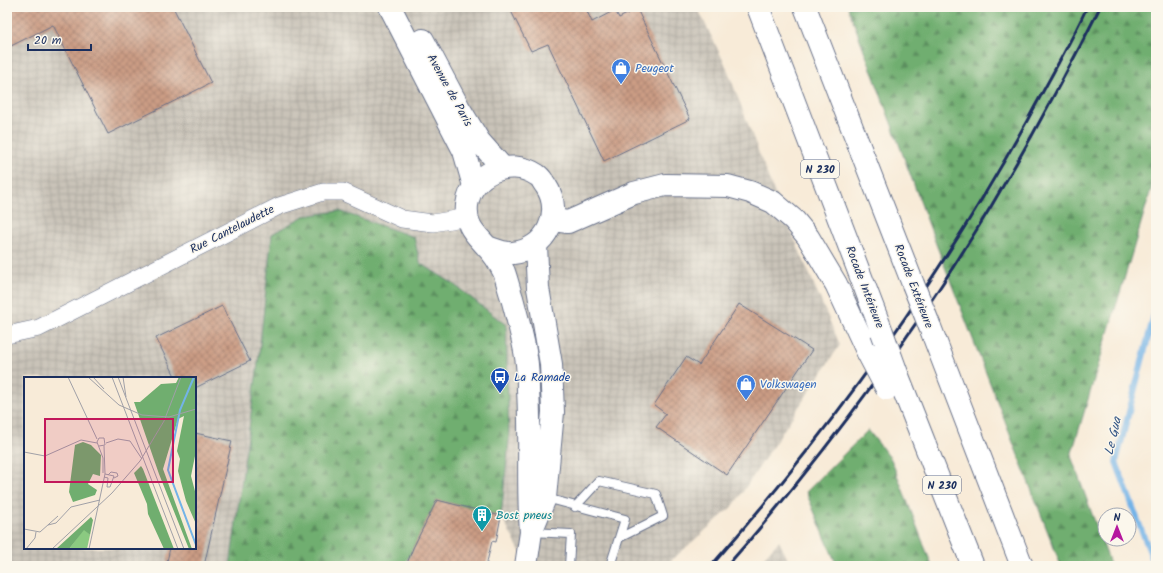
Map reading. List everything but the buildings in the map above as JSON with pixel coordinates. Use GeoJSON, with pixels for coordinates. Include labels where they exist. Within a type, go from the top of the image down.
{"type":"FeatureCollection","features":[{"type":"Feature","properties":{"kind":"main road"},"geometry":{"type":"LineString","coordinates":[[390,7],[464,151],[474,186]]}},
{"type":"Feature","properties":{"kind":"main road","name":"Avenue de Paris"},"geometry":{"type":"LineString","coordinates":[[406,7],[468,124],[479,141],[502,167]]}},
{"type":"Feature","properties":{"kind":"main road","name":"Rocade Intérieure"},"geometry":{"type":"LineString","coordinates":[[758,7],[882,332],[893,382]]}},
{"type":"Feature","properties":{"kind":"main road","name":"Rocade Extérieure"},"geometry":{"type":"LineString","coordinates":[[805,7],[1022,566]]}},
{"type":"Feature","properties":{"kind":"main road"},"geometry":{"type":"LineString","coordinates":[[487,247],[500,252],[512,254],[525,251],[536,245],[547,234],[553,220],[554,206],[550,192],[537,175],[517,167],[502,167],[491,171],[474,186],[467,206],[468,217],[474,234],[487,247],[504,272],[526,357],[529,412],[528,501],[531,532],[526,566]]}},
{"type":"Feature","properties":{"kind":"main road"},"geometry":{"type":"LineString","coordinates":[[553,220],[568,222],[634,193],[665,185],[728,186],[750,192],[773,202],[794,220],[808,237],[836,284],[868,353],[893,382]]}},
{"type":"Feature","properties":{"kind":"main road"},"geometry":{"type":"LineString","coordinates":[[531,532],[545,498],[550,459],[553,397],[551,364],[538,288],[536,245]]}},
{"type":"Feature","properties":{"kind":"main road","name":"N 230"},"geometry":{"type":"LineString","coordinates":[[893,382],[911,405],[973,566]]}},
{"type":"Feature","properties":{"kind":"street","name":"Rue Cantelaudette"},"geometry":{"type":"LineString","coordinates":[[7,335],[39,328],[278,206],[323,192],[343,192],[402,219],[433,223],[468,217]]}},
{"type":"Feature","properties":{"kind":"lane"},"geometry":{"type":"LineString","coordinates":[[575,506],[599,481],[656,494],[663,516],[619,538]]}},
{"type":"Feature","properties":{"kind":"lane"},"geometry":{"type":"LineString","coordinates":[[545,498],[625,519],[610,566]]}},
{"type":"Feature","properties":{"kind":"lane"},"geometry":{"type":"LineString","coordinates":[[531,532],[571,534],[569,566]]}},
{"type":"Feature","properties":{"kind":"shaded area"},"geometry":{"type":"Polygon","coordinates":[[[7,7],[697,7],[726,66],[770,182],[840,345],[734,505],[665,566],[528,566],[501,516],[437,500],[404,566],[7,566],[7,7]]]}},
{"type":"Feature","properties":{"kind":"shaded area"},"geometry":{"type":"Polygon","coordinates":[[[779,541],[791,566],[756,566],[779,541]]]}},
{"type":"Feature","properties":{"kind":"green space"},"geometry":{"type":"Polygon","coordinates":[[[848,7],[1156,7],[1156,173],[1071,456],[1097,528],[1097,547],[1104,547],[1111,566],[1061,566],[936,244],[848,7]]]}},
{"type":"Feature","properties":{"kind":"green space"},"geometry":{"type":"Polygon","coordinates":[[[339,211],[414,237],[420,263],[452,283],[506,325],[509,440],[501,516],[437,500],[404,566],[230,566],[258,363],[272,234],[304,216],[339,211]]]}},
{"type":"Feature","properties":{"kind":"green space"},"geometry":{"type":"Polygon","coordinates":[[[868,430],[891,459],[932,566],[837,566],[806,492],[868,430]]]}},
{"type":"Feature","properties":{"kind":"waterway","name":"Le Gua"},"geometry":{"type":"LineString","coordinates":[[1155,566],[1116,462],[1156,307]]}},
{"type":"Feature","properties":{"kind":"railway"},"geometry":{"type":"LineString","coordinates":[[711,566],[803,456],[847,399],[929,282],[1005,160],[1087,7]]}},
{"type":"Feature","properties":{"kind":"railway"},"geometry":{"type":"LineString","coordinates":[[727,566],[773,512],[862,399],[944,282],[1018,160],[1071,64],[1100,7]]}},
{"type":"Feature","properties":{"kind":"place","name":"Peugeot"},"geometry":{"type":"Point","coordinates":[621,85]}},
{"type":"Feature","properties":{"kind":"place","name":"La Ramade"},"geometry":{"type":"Point","coordinates":[500,394]}},
{"type":"Feature","properties":{"kind":"place","name":"Volkswagen"},"geometry":{"type":"Point","coordinates":[746,401]}},
{"type":"Feature","properties":{"kind":"place","name":"Bost pneus"},"geometry":{"type":"Point","coordinates":[482,532]}}]}
